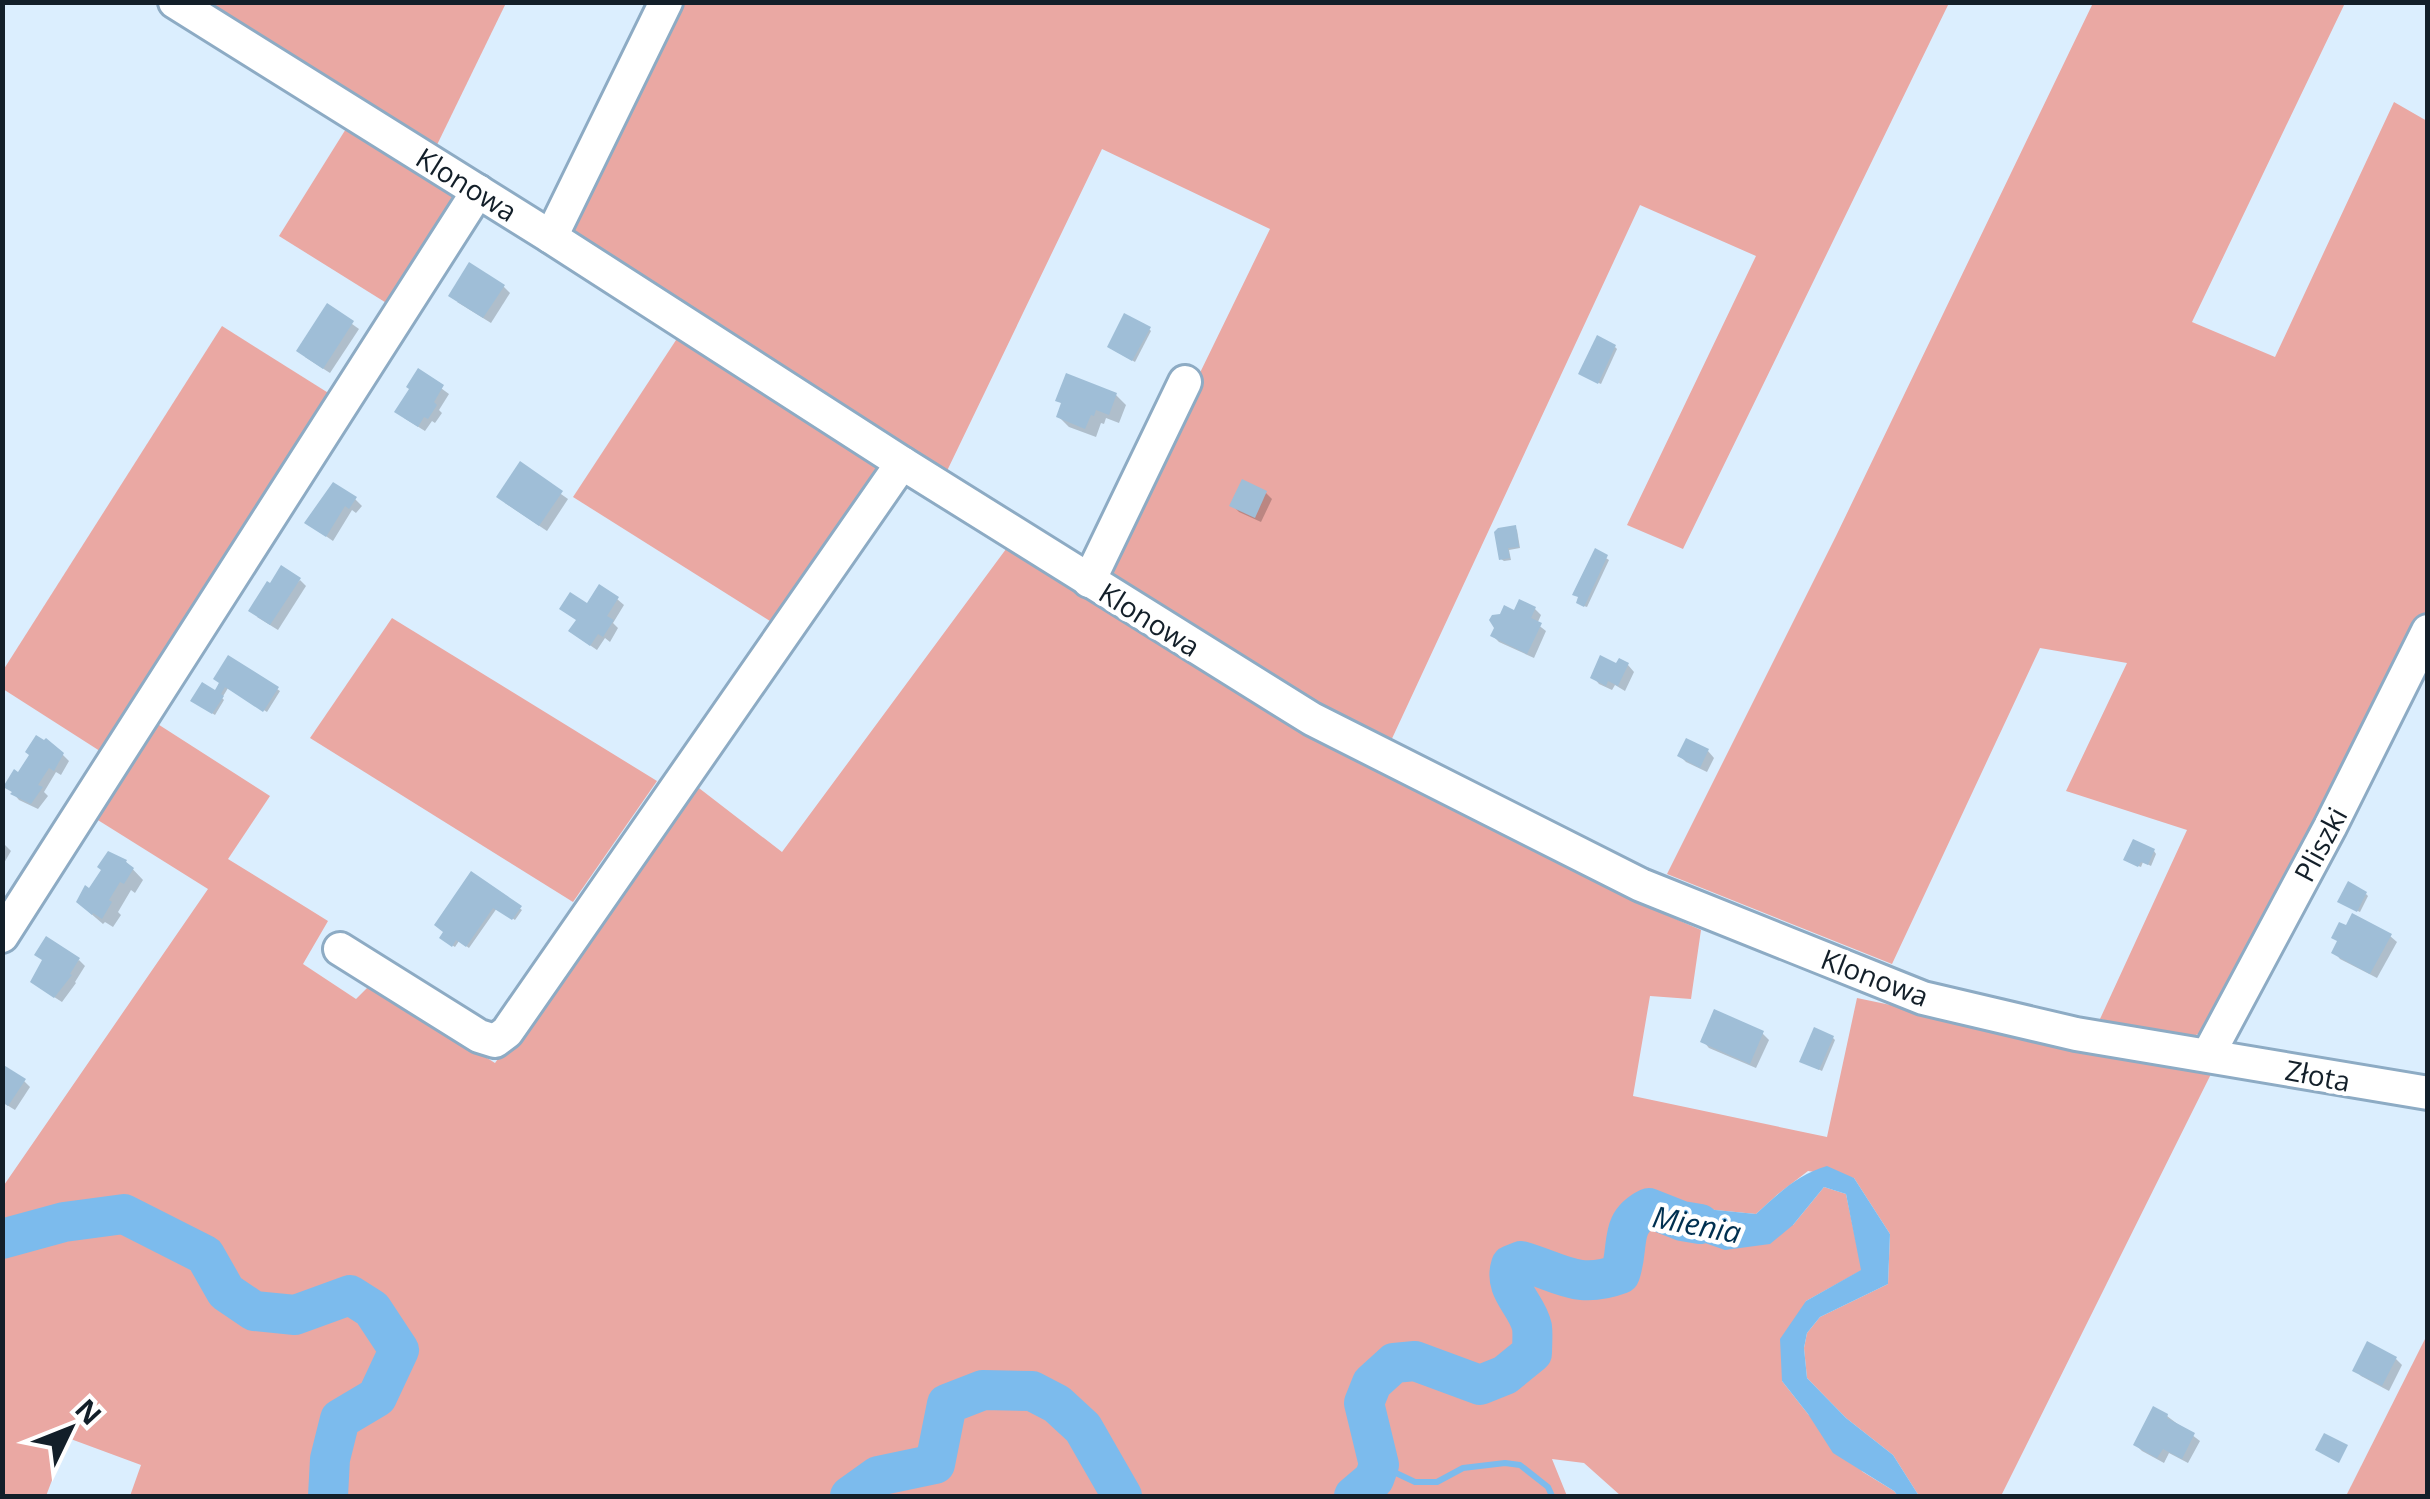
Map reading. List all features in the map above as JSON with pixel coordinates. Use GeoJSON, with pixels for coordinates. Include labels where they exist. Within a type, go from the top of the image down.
{"type":"FeatureCollection","features":[{"type":"Feature","properties":{"kind":"street","name":"Klonowa"},"geometry":{"type":"LineString","coordinates":[[175,2],[1312,719],[1642,886],[1923,998],[2076,1034],[2208,1055]]}},
{"type":"Feature","properties":{"kind":"street"},"geometry":{"type":"LineString","coordinates":[[552,237],[666,2]]}},
{"type":"Feature","properties":{"kind":"street"},"geometry":{"type":"LineString","coordinates":[[2,936],[478,191]]}},
{"type":"Feature","properties":{"kind":"street"},"geometry":{"type":"LineString","coordinates":[[1089,581],[1185,382]]}},
{"type":"Feature","properties":{"kind":"street"},"geometry":{"type":"LineString","coordinates":[[340,949],[480,1036],[495,1041],[507,1032],[902,463]]}},
{"type":"Feature","properties":{"kind":"street","name":"Pliszki"},"geometry":{"type":"LineString","coordinates":[[2208,1055],[2330,826],[2428,630]]}},
{"type":"Feature","properties":{"kind":"street","name":"Złota"},"geometry":{"type":"LineString","coordinates":[[2208,1055],[2428,1093]]}},
{"type":"Feature","properties":{"kind":"shaded area"},"geometry":{"type":"Polygon","coordinates":[[[200,3],[506,3],[434,151],[200,3]]]}},
{"type":"Feature","properties":{"kind":"shaded area"},"geometry":{"type":"Polygon","coordinates":[[[675,3],[1949,3],[1683,549],[1627,525],[1756,256],[1640,205],[1389,745],[1306,707],[1101,576],[1270,229],[1102,149],[945,475],[563,234],[675,3]]]}},
{"type":"Feature","properties":{"kind":"shaded area"},"geometry":{"type":"Polygon","coordinates":[[[2093,3],[2345,3],[2192,322],[2275,357],[2394,102],[2427,121],[2427,614],[2207,1030],[2187,1039],[2100,1019],[2187,830],[2066,791],[2127,663],[2040,648],[1892,964],[1667,874],[1836,536],[2093,3]]]}},
{"type":"Feature","properties":{"kind":"shaded area"},"geometry":{"type":"Polygon","coordinates":[[[349,124],[450,191],[453,202],[388,304],[279,236],[349,124]]]}},
{"type":"Feature","properties":{"kind":"shaded area"},"geometry":{"type":"Polygon","coordinates":[[[222,326],[330,394],[103,753],[3,689],[2,672],[222,326]]]}},
{"type":"Feature","properties":{"kind":"shaded area"},"geometry":{"type":"Polygon","coordinates":[[[680,334],[877,459],[878,476],[770,621],[573,497],[680,334]]]}},
{"type":"Feature","properties":{"kind":"shaded area"},"geometry":{"type":"Polygon","coordinates":[[[1009,545],[1351,757],[1625,897],[1701,930],[1691,999],[1650,996],[1633,1096],[1827,1137],[1857,998],[2212,1072],[2001,1496],[1919,1496],[1893,1455],[1846,1418],[1807,1378],[1807,1333],[1820,1317],[1888,1284],[1890,1234],[1854,1178],[1808,1171],[1756,1214],[1685,1207],[1649,1198],[1659,1227],[1793,1225],[1824,1187],[1846,1194],[1862,1270],[1806,1301],[1782,1381],[1863,1472],[1898,1496],[1621,1496],[1584,1463],[1552,1459],[1567,1496],[130,1496],[141,1465],[68,1438],[46,1496],[3,1496],[2,1188],[208,889],[93,817],[153,721],[270,796],[228,859],[328,921],[303,964],[356,999],[370,985],[495,1063],[695,785],[782,852],[1009,545]]]}},
{"type":"Feature","properties":{"kind":"shaded area"},"geometry":{"type":"Polygon","coordinates":[[[392,618],[657,781],[573,902],[310,738],[392,618]]]}},
{"type":"Feature","properties":{"kind":"shaded area"},"geometry":{"type":"Polygon","coordinates":[[[2427,1335],[2427,1496],[2346,1496],[2427,1335]]]}},
{"type":"Feature","properties":{"kind":"water"},"geometry":{"type":"Polygon","coordinates":[[[1827,1166],[1854,1178],[1890,1234],[1888,1284],[1820,1317],[1807,1333],[1807,1378],[1846,1418],[1893,1455],[1919,1496],[1898,1496],[1833,1453],[1782,1381],[1780,1339],[1806,1301],[1861,1270],[1846,1194],[1824,1187],[1793,1225],[1770,1244],[1725,1250],[1659,1227],[1649,1219],[1649,1196],[1685,1207],[1756,1214],[1798,1179],[1827,1166]]]}},
{"type":"Feature","properties":{"kind":"building"},"geometry":{"type":"Polygon","coordinates":[[[469,262],[505,285],[483,318],[448,296],[469,262]]]}},
{"type":"Feature","properties":{"kind":"building"},"geometry":{"type":"Polygon","coordinates":[[[327,303],[354,321],[323,369],[296,351],[327,303]]]}},
{"type":"Feature","properties":{"kind":"building"},"geometry":{"type":"Polygon","coordinates":[[[1124,313],[1151,327],[1132,361],[1107,347],[1124,313]]]}},
{"type":"Feature","properties":{"kind":"building"},"geometry":{"type":"Polygon","coordinates":[[[1597,335],[1616,345],[1598,384],[1578,374],[1597,335]]]}},
{"type":"Feature","properties":{"kind":"building"},"geometry":{"type":"Polygon","coordinates":[[[418,368],[444,385],[434,402],[437,405],[418,427],[394,412],[418,368]]]}},
{"type":"Feature","properties":{"kind":"building"},"geometry":{"type":"Polygon","coordinates":[[[1066,373],[1117,393],[1109,415],[1096,410],[1085,429],[1056,417],[1061,403],[1055,401],[1066,373]]]}},
{"type":"Feature","properties":{"kind":"building"},"geometry":{"type":"Polygon","coordinates":[[[520,461],[563,491],[539,526],[496,497],[520,461]]]}},
{"type":"Feature","properties":{"kind":"building"},"geometry":{"type":"Polygon","coordinates":[[[1242,479],[1267,491],[1255,518],[1229,506],[1242,479]]]}},
{"type":"Feature","properties":{"kind":"building"},"geometry":{"type":"Polygon","coordinates":[[[333,482],[357,497],[349,509],[345,506],[326,537],[304,523],[333,482]]]}},
{"type":"Feature","properties":{"kind":"building"},"geometry":{"type":"Polygon","coordinates":[[[1516,525],[1519,547],[1508,548],[1510,558],[1499,560],[1494,532],[1516,525]]]}},
{"type":"Feature","properties":{"kind":"building"},"geometry":{"type":"Polygon","coordinates":[[[1595,548],[1608,555],[1584,607],[1572,595],[1595,548]]]}},
{"type":"Feature","properties":{"kind":"building"},"geometry":{"type":"Polygon","coordinates":[[[281,565],[301,578],[270,625],[248,611],[281,565]]]}},
{"type":"Feature","properties":{"kind":"building"},"geometry":{"type":"Polygon","coordinates":[[[599,584],[619,597],[607,616],[614,620],[603,637],[598,634],[590,646],[568,631],[576,620],[559,609],[570,592],[587,603],[599,584]]]}},
{"type":"Feature","properties":{"kind":"building"},"geometry":{"type":"Polygon","coordinates":[[[1519,599],[1536,607],[1531,618],[1542,623],[1527,654],[1490,636],[1494,628],[1489,620],[1492,615],[1500,614],[1504,605],[1514,610],[1519,599]]]}},
{"type":"Feature","properties":{"kind":"building"},"geometry":{"type":"Polygon","coordinates":[[[228,655],[279,687],[263,712],[225,687],[221,694],[224,696],[212,714],[190,701],[202,682],[215,690],[219,683],[213,679],[228,655]]]}},
{"type":"Feature","properties":{"kind":"building"},"geometry":{"type":"Polygon","coordinates":[[[1600,655],[1616,663],[1619,658],[1629,663],[1618,686],[1608,681],[1606,686],[1590,678],[1600,655]]]}},
{"type":"Feature","properties":{"kind":"building"},"geometry":{"type":"Polygon","coordinates":[[[36,735],[64,753],[54,771],[49,768],[38,785],[43,787],[31,804],[3,787],[29,755],[25,752],[36,735]]]}},
{"type":"Feature","properties":{"kind":"building"},"geometry":{"type":"Polygon","coordinates":[[[1686,738],[1709,749],[1700,768],[1677,756],[1686,738]]]}},
{"type":"Feature","properties":{"kind":"building"},"geometry":{"type":"Polygon","coordinates":[[[2133,839],[2155,849],[2148,865],[2141,862],[2138,867],[2123,860],[2133,839]]]}},
{"type":"Feature","properties":{"kind":"building"},"geometry":{"type":"Polygon","coordinates":[[[108,851],[134,868],[124,884],[120,882],[102,919],[76,902],[85,885],[89,888],[101,870],[97,867],[108,851]]]}},
{"type":"Feature","properties":{"kind":"building"},"geometry":{"type":"Polygon","coordinates":[[[471,871],[522,906],[512,920],[493,908],[466,947],[456,940],[452,947],[439,938],[443,932],[434,925],[471,871]]]}},
{"type":"Feature","properties":{"kind":"building"},"geometry":{"type":"Polygon","coordinates":[[[2348,881],[2367,892],[2357,912],[2337,902],[2348,881]]]}},
{"type":"Feature","properties":{"kind":"building"},"geometry":{"type":"Polygon","coordinates":[[[2352,913],[2392,934],[2370,974],[2331,953],[2337,941],[2331,938],[2339,922],[2346,925],[2352,913]]]}},
{"type":"Feature","properties":{"kind":"building"},"geometry":{"type":"Polygon","coordinates":[[[46,936],[80,958],[54,998],[30,982],[42,960],[34,955],[46,936]]]}},
{"type":"Feature","properties":{"kind":"building"},"geometry":{"type":"Polygon","coordinates":[[[1714,1009],[1764,1031],[1750,1064],[1700,1042],[1714,1009]]]}},
{"type":"Feature","properties":{"kind":"building"},"geometry":{"type":"Polygon","coordinates":[[[1814,1027],[1834,1036],[1819,1070],[1799,1062],[1814,1027]]]}},
{"type":"Feature","properties":{"kind":"building"},"geometry":{"type":"Polygon","coordinates":[[[2,1064],[26,1079],[8,1106],[2,1102],[2,1064]]]}},
{"type":"Feature","properties":{"kind":"building"},"geometry":{"type":"Polygon","coordinates":[[[2367,1341],[2397,1357],[2382,1386],[2352,1371],[2367,1341]]]}},
{"type":"Feature","properties":{"kind":"building"},"geometry":{"type":"Polygon","coordinates":[[[2153,1406],[2195,1433],[2182,1459],[2163,1449],[2157,1458],[2133,1445],[2153,1406]]]}},
{"type":"Feature","properties":{"kind":"building"},"geometry":{"type":"Polygon","coordinates":[[[2324,1433],[2348,1445],[2339,1463],[2315,1450],[2324,1433]]]}},
{"type":"Feature","properties":{"kind":"waterway","name":"Mienia"},"geometry":{"type":"LineString","coordinates":[[1354,1496],[1374,1479],[1379,1465],[1364,1403],[1372,1383],[1394,1363],[1415,1361],[1480,1385],[1505,1375],[1532,1353],[1532,1327],[1510,1282],[1511,1265],[1521,1261],[1580,1280],[1605,1278],[1620,1274],[1629,1228],[1649,1208],[1700,1224]]}},
{"type":"Feature","properties":{"kind":"waterway","name":"Mienia"},"geometry":{"type":"LineString","coordinates":[[2,1239],[64,1222],[124,1214],[205,1255],[226,1292],[254,1311],[295,1315],[350,1295],[372,1309],[399,1350],[377,1397],[340,1419],[330,1459],[328,1496]]}},
{"type":"Feature","properties":{"kind":"waterway","name":"Mienia"},"geometry":{"type":"LineString","coordinates":[[850,1496],[878,1476],[935,1464],[947,1404],[983,1390],[1032,1391],[1057,1404],[1083,1428],[1122,1496]]}},
{"type":"Feature","properties":{"kind":"waterway"},"geometry":{"type":"LineString","coordinates":[[1379,1465],[1415,1482],[1437,1482],[1463,1468],[1520,1465],[1548,1487],[1552,1496]]}}]}
